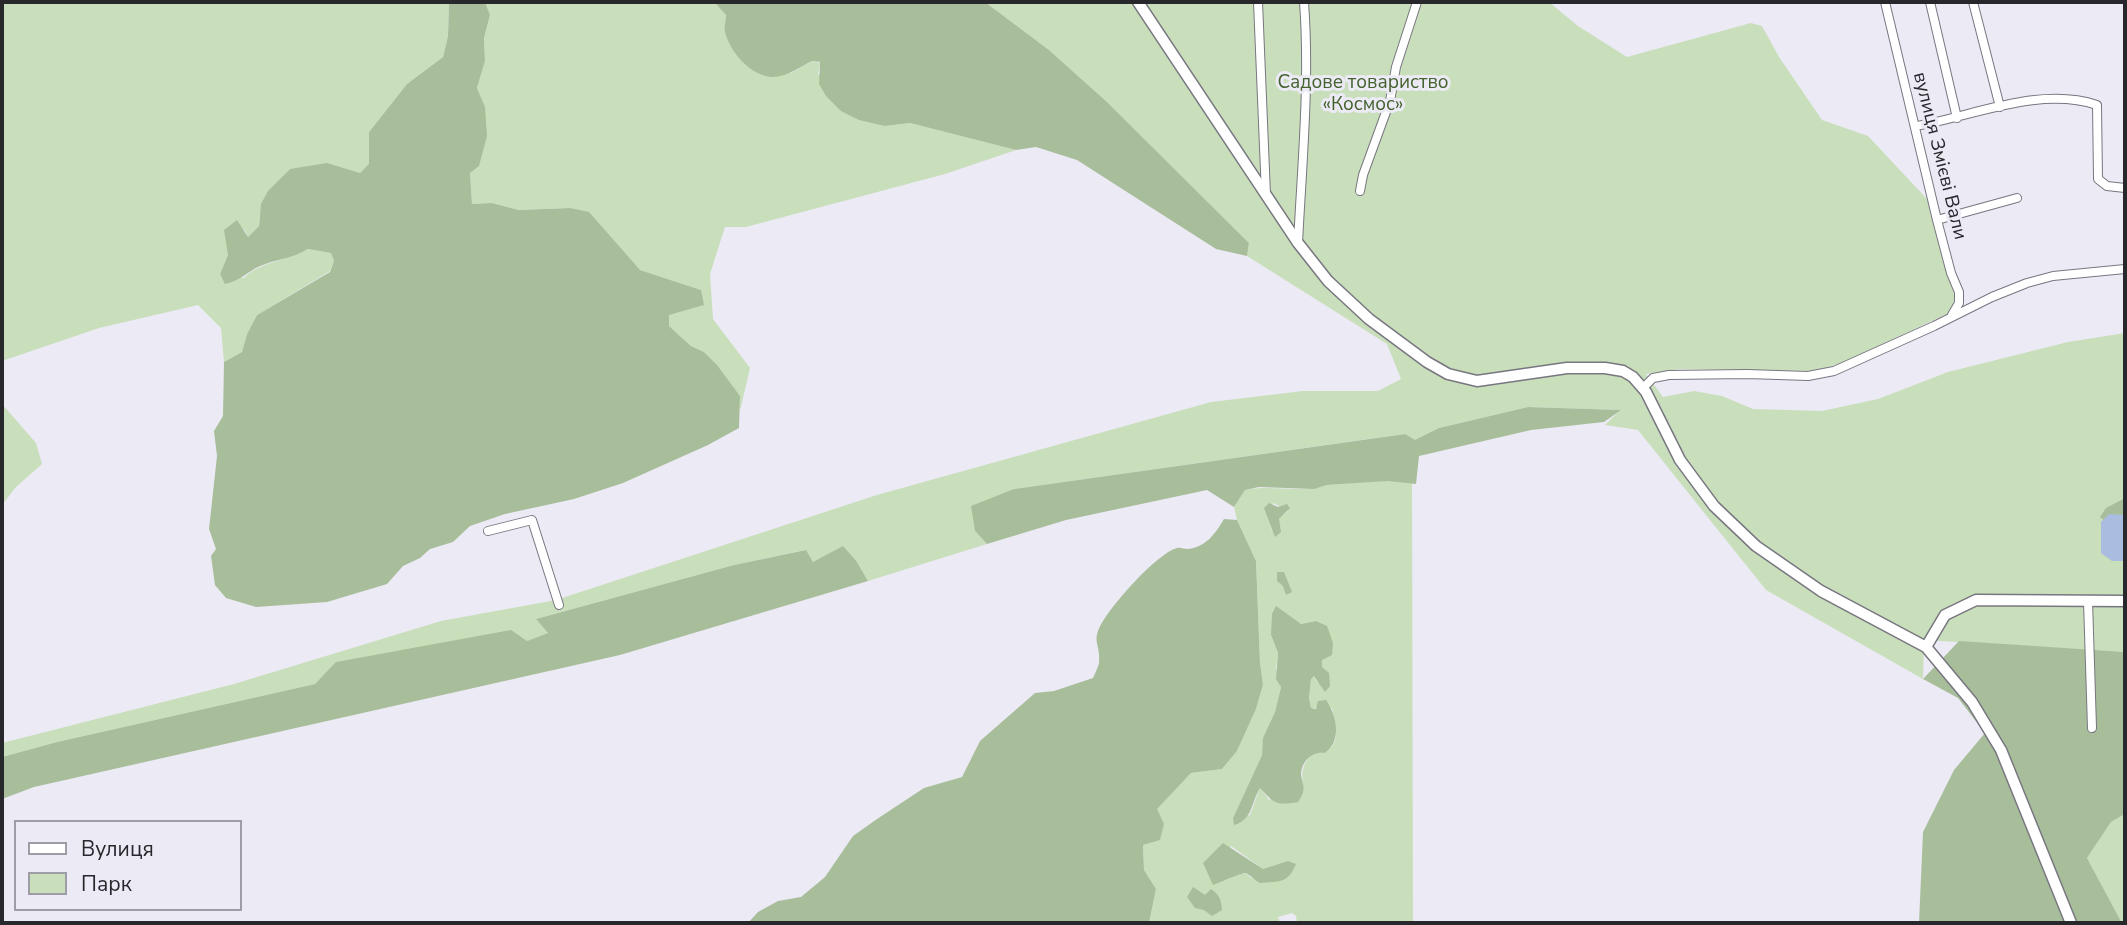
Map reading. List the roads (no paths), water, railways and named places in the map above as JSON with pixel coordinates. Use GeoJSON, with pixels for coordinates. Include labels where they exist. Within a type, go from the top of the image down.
{"type":"FeatureCollection","features":[{"type":"Feature","properties":{"kind":"street"},"geometry":{"type":"LineString","coordinates":[[1138,2],[1298,243],[1348,302],[1427,362],[1448,374],[1477,381],[1567,368],[1623,371],[1644,387],[1690,475],[1714,506],[1756,545],[1821,591],[1926,647],[1972,702],[2001,750],[2071,923]]}},
{"type":"Feature","properties":{"kind":"street"},"geometry":{"type":"LineString","coordinates":[[1258,2],[1266,195]]}},
{"type":"Feature","properties":{"kind":"street"},"geometry":{"type":"LineString","coordinates":[[1298,243],[1306,100],[1307,34],[1304,2]]}},
{"type":"Feature","properties":{"kind":"street"},"geometry":{"type":"LineString","coordinates":[[1360,191],[1366,165],[1390,101],[1396,67],[1417,2]]}},
{"type":"Feature","properties":{"kind":"street","name":"вулиця Змієві Вали"},"geometry":{"type":"LineString","coordinates":[[1885,2],[1937,220],[1959,292],[1959,303],[1952,315]]}},
{"type":"Feature","properties":{"kind":"street"},"geometry":{"type":"LineString","coordinates":[[1930,2],[1957,118]]}},
{"type":"Feature","properties":{"kind":"street"},"geometry":{"type":"LineString","coordinates":[[1973,2],[2000,107]]}},
{"type":"Feature","properties":{"kind":"street"},"geometry":{"type":"LineString","coordinates":[[1916,126],[2043,99],[2078,99],[2097,105],[2098,178],[2107,186],[2125,188]]}},
{"type":"Feature","properties":{"kind":"street"},"geometry":{"type":"LineString","coordinates":[[1937,220],[2017,198]]}},
{"type":"Feature","properties":{"kind":"street"},"geometry":{"type":"LineString","coordinates":[[1644,387],[1653,378],[1669,374],[1808,376],[1834,371],[2015,288],[2053,276],[2125,269]]}},
{"type":"Feature","properties":{"kind":"street"},"geometry":{"type":"LineString","coordinates":[[488,531],[532,520],[559,605]]}},
{"type":"Feature","properties":{"kind":"street"},"geometry":{"type":"LineString","coordinates":[[1926,647],[1945,615],[1976,600],[2125,601]]}},
{"type":"Feature","properties":{"kind":"street"},"geometry":{"type":"LineString","coordinates":[[2088,601],[2092,729]]}},
{"type":"Feature","properties":{"kind":"water"},"geometry":{"type":"Polygon","coordinates":[[[2109,514],[2125,515],[2125,561],[2112,561],[2101,553],[2101,522],[2109,514]]]}},
{"type":"Feature","properties":{"kind":"park label","name":"Садове товариство «Космос»"},"geometry":{"type":"Point","coordinates":[1363,94]}}]}
